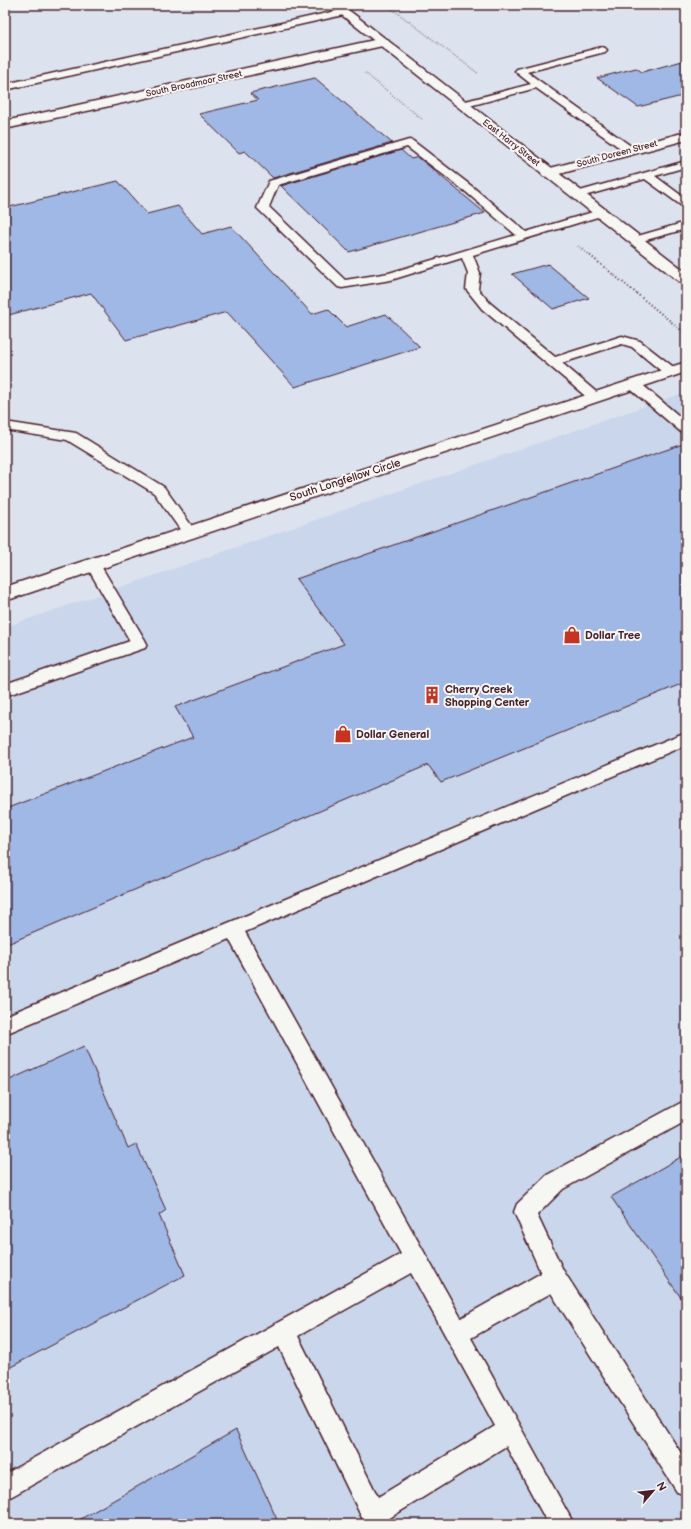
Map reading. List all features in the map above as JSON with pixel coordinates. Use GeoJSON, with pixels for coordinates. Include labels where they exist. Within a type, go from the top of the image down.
{"type":"FeatureCollection","features":[{"type":"Feature","properties":{"kind":"street","name":"East Harry Street"},"geometry":{"type":"LineString","coordinates":[[340,8],[686,280]]}},
{"type":"Feature","properties":{"kind":"street","name":"South Broadmoor Street"},"geometry":{"type":"LineString","coordinates":[[5,126],[383,42]]}},
{"type":"Feature","properties":{"kind":"street","name":"South Doreen Street"},"geometry":{"type":"LineString","coordinates":[[548,173],[686,136]]}},
{"type":"Feature","properties":{"kind":"street","name":"South Longfellow Circle"},"geometry":{"type":"LineString","coordinates":[[5,594],[678,369]]}},
{"type":"Feature","properties":{"kind":"lane"},"geometry":{"type":"LineString","coordinates":[[5,87],[340,8]]}},
{"type":"Feature","properties":{"kind":"lane"},"geometry":{"type":"LineString","coordinates":[[602,50],[520,71],[631,151]]}},
{"type":"Feature","properties":{"kind":"lane"},"geometry":{"type":"LineString","coordinates":[[462,105],[538,85]]}},
{"type":"Feature","properties":{"kind":"lane"},"geometry":{"type":"LineString","coordinates":[[524,236],[470,190],[409,143],[273,183],[263,208],[342,284],[390,276],[466,253],[524,236],[600,213]]}},
{"type":"Feature","properties":{"kind":"lane"},"geometry":{"type":"LineString","coordinates":[[577,195],[686,164]]}},
{"type":"Feature","properties":{"kind":"lane"},"geometry":{"type":"LineString","coordinates":[[648,176],[686,204]]}},
{"type":"Feature","properties":{"kind":"lane"},"geometry":{"type":"LineString","coordinates":[[635,240],[686,225]]}},
{"type":"Feature","properties":{"kind":"lane"},"geometry":{"type":"LineString","coordinates":[[466,253],[474,273],[472,289],[486,306],[595,397]]}},
{"type":"Feature","properties":{"kind":"lane"},"geometry":{"type":"LineString","coordinates":[[552,362],[622,340],[636,344],[678,369]]}},
{"type":"Feature","properties":{"kind":"lane"},"geometry":{"type":"LineString","coordinates":[[633,384],[686,429]]}},
{"type":"Feature","properties":{"kind":"lane"},"geometry":{"type":"LineString","coordinates":[[5,426],[71,436],[159,490],[189,532]]}},
{"type":"Feature","properties":{"kind":"lane"},"geometry":{"type":"LineString","coordinates":[[5,690],[139,644],[93,565]]}},
{"type":"Feature","properties":{"kind":"lane"},"geometry":{"type":"LineString","coordinates":[[5,1025],[686,738]]}},
{"type":"Feature","properties":{"kind":"lane"},"geometry":{"type":"LineString","coordinates":[[233,929],[562,1524]]}},
{"type":"Feature","properties":{"kind":"lane"},"geometry":{"type":"LineString","coordinates":[[686,1110],[555,1182],[525,1212],[555,1278],[686,1483]]}},
{"type":"Feature","properties":{"kind":"lane"},"geometry":{"type":"LineString","coordinates":[[5,1488],[415,1258]]}},
{"type":"Feature","properties":{"kind":"lane"},"geometry":{"type":"LineString","coordinates":[[456,1333],[555,1278]]}},
{"type":"Feature","properties":{"kind":"lane"},"geometry":{"type":"LineString","coordinates":[[284,1332],[376,1519],[510,1430]]}},
{"type":"Feature","properties":{"kind":"shaded area"},"geometry":{"type":"Polygon","coordinates":[[[686,392],[686,1524],[5,1524],[5,627],[686,392]]]}},
{"type":"Feature","properties":{"kind":"building"},"geometry":{"type":"Polygon","coordinates":[[[686,60],[686,95],[638,107],[597,78],[636,68],[642,72],[686,60]]]}},
{"type":"Feature","properties":{"kind":"building"},"geometry":{"type":"Polygon","coordinates":[[[315,78],[392,143],[273,178],[245,151],[239,153],[199,114],[258,100],[250,93],[315,78]]]}},
{"type":"Feature","properties":{"kind":"building"},"geometry":{"type":"Polygon","coordinates":[[[401,150],[411,159],[418,157],[485,213],[349,252],[281,186],[401,150]]]}},
{"type":"Feature","properties":{"kind":"building"},"geometry":{"type":"Polygon","coordinates":[[[118,181],[147,214],[178,206],[202,234],[231,226],[312,314],[328,309],[346,327],[386,314],[420,347],[295,387],[227,312],[126,340],[91,293],[5,316],[5,208],[118,181]]]}},
{"type":"Feature","properties":{"kind":"building"},"geometry":{"type":"Polygon","coordinates":[[[548,264],[589,298],[553,309],[512,274],[548,264]]]}},
{"type":"Feature","properties":{"kind":"building","name":"Cherry Creek Shopping Center"},"geometry":{"type":"Polygon","coordinates":[[[686,443],[686,682],[441,782],[428,765],[5,945],[5,809],[193,737],[175,707],[344,644],[296,579],[686,443]]]}},
{"type":"Feature","properties":{"kind":"building"},"geometry":{"type":"Polygon","coordinates":[[[84,1046],[128,1148],[136,1144],[166,1210],[159,1215],[185,1275],[5,1370],[5,1082],[84,1046]]]}},
{"type":"Feature","properties":{"kind":"building"},"geometry":{"type":"Polygon","coordinates":[[[686,1154],[686,1305],[611,1197],[686,1154]]]}},
{"type":"Feature","properties":{"kind":"building"},"geometry":{"type":"Polygon","coordinates":[[[236,1430],[279,1524],[72,1524],[236,1430]]]}},
{"type":"Feature","properties":{"kind":"place","name":"Dollar Tree"},"geometry":{"type":"Point","coordinates":[572,635]}},
{"type":"Feature","properties":{"kind":"place","name":"Cherry Creek Shopping Center"},"geometry":{"type":"Point","coordinates":[432,695]}},
{"type":"Feature","properties":{"kind":"place","name":"Dollar General"},"geometry":{"type":"Point","coordinates":[343,734]}}]}
